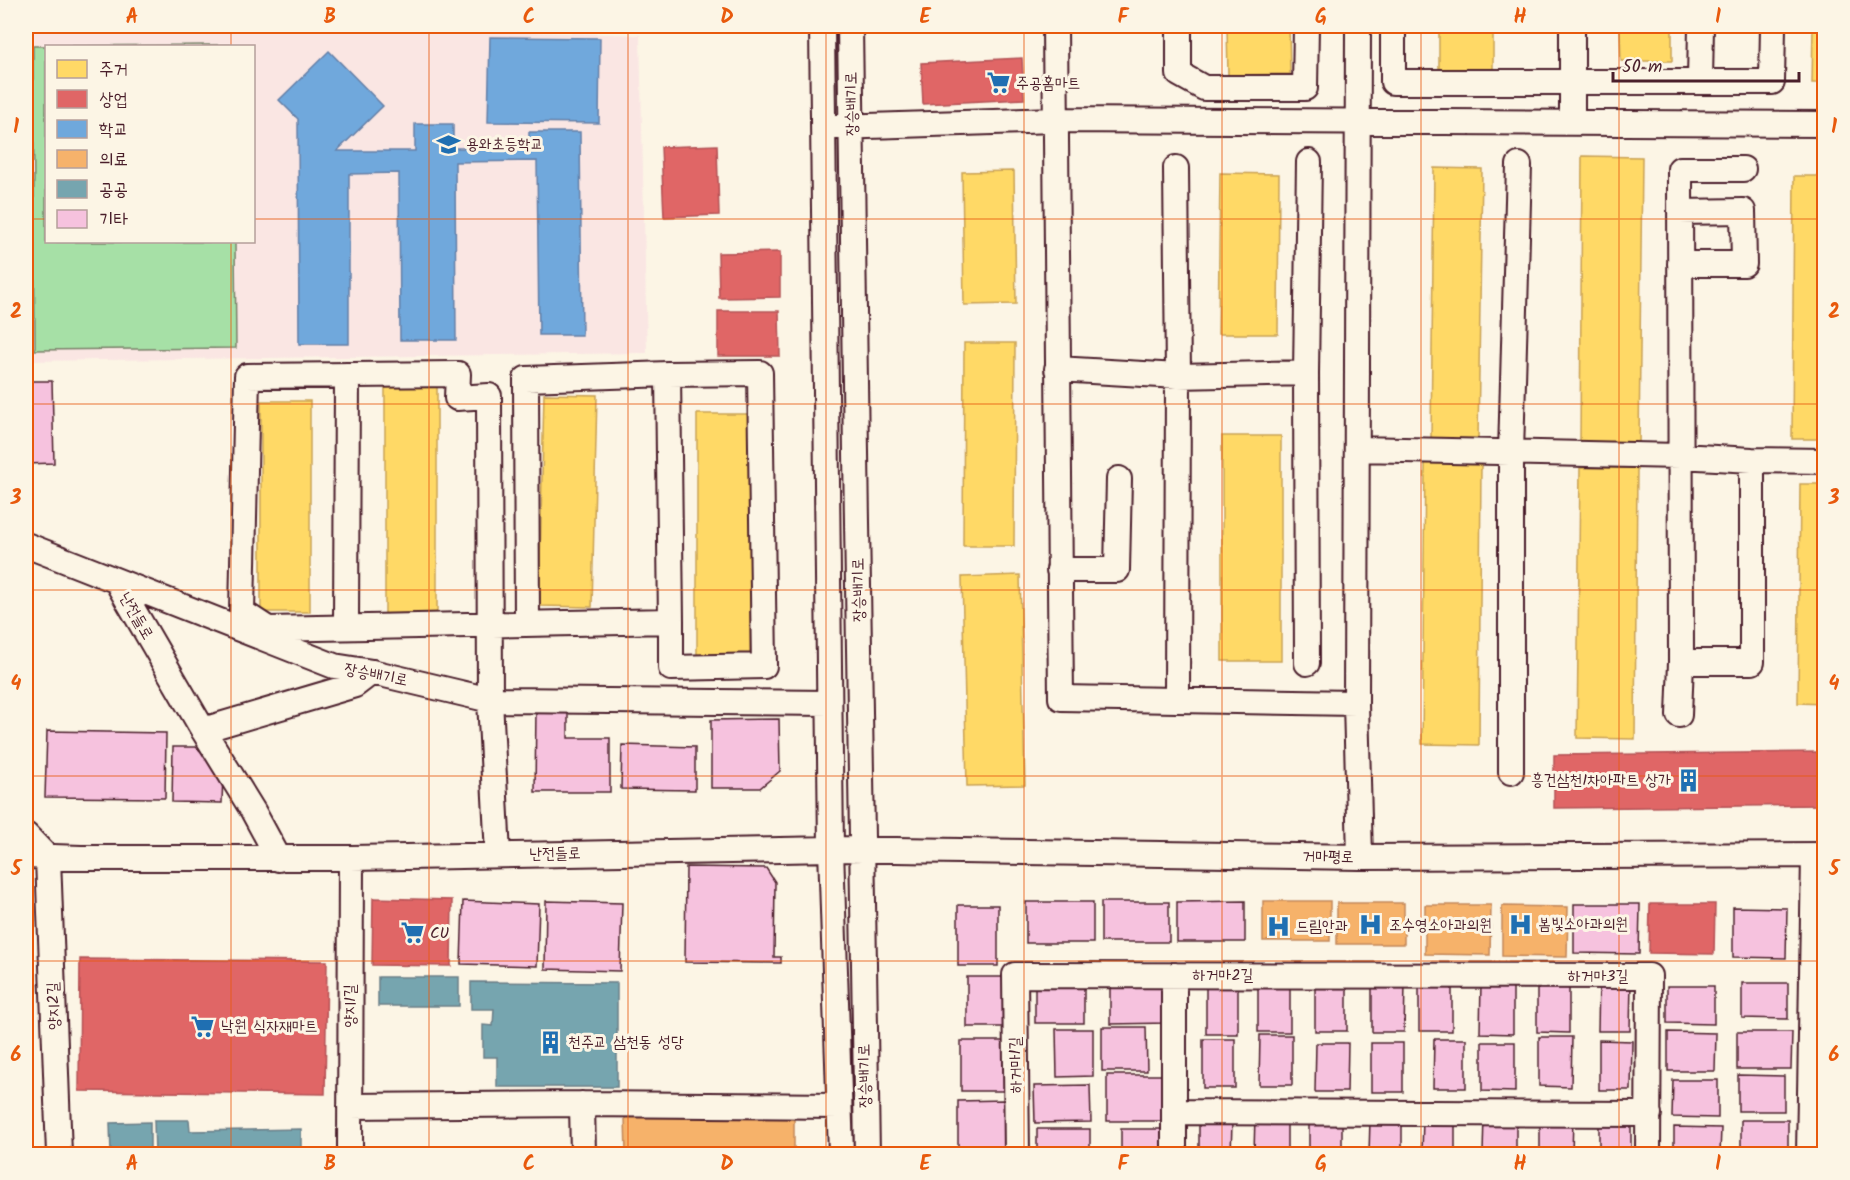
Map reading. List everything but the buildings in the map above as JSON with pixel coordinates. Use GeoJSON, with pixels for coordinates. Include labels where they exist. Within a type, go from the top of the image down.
{"type":"FeatureCollection","features":[{"type":"Feature","properties":{"kind":"street","name":"장승배기로"},"geometry":{"type":"LineString","coordinates":[[822,26],[831,849],[841,1155]]}},
{"type":"Feature","properties":{"kind":"street","name":"장승배기로"},"geometry":{"type":"LineString","coordinates":[[850,26],[860,698],[860,850],[867,1155]]}},
{"type":"Feature","properties":{"kind":"street"},"geometry":{"type":"LineString","coordinates":[[1055,26],[1061,698],[1356,704]]}},
{"type":"Feature","properties":{"kind":"street"},"geometry":{"type":"LineString","coordinates":[[1179,26],[1179,74],[1204,88],[1305,88],[1306,26]]}},
{"type":"Feature","properties":{"kind":"street"},"geometry":{"type":"LineString","coordinates":[[1358,26],[1356,704],[1360,857]]}},
{"type":"Feature","properties":{"kind":"street"},"geometry":{"type":"LineString","coordinates":[[1393,26],[1393,82],[1772,82],[1773,26]]}},
{"type":"Feature","properties":{"kind":"street"},"geometry":{"type":"LineString","coordinates":[[1572,26],[1572,122]]}},
{"type":"Feature","properties":{"kind":"street"},"geometry":{"type":"LineString","coordinates":[[1700,81],[1701,26]]}},
{"type":"Feature","properties":{"kind":"street"},"geometry":{"type":"LineString","coordinates":[[823,127],[1055,120],[1824,124]]}},
{"type":"Feature","properties":{"kind":"street"},"geometry":{"type":"LineString","coordinates":[[1307,663],[1306,373],[1309,162]]}},
{"type":"Feature","properties":{"kind":"street"},"geometry":{"type":"LineString","coordinates":[[1511,772],[1511,453],[1519,165]]}},
{"type":"Feature","properties":{"kind":"street"},"geometry":{"type":"LineString","coordinates":[[1176,168],[1177,700]]}},
{"type":"Feature","properties":{"kind":"street"},"geometry":{"type":"LineString","coordinates":[[1679,715],[1680,169],[1743,169]]}},
{"type":"Feature","properties":{"kind":"street"},"geometry":{"type":"LineString","coordinates":[[1680,212],[1743,211],[1744,264],[1680,264]]}},
{"type":"Feature","properties":{"kind":"street"},"geometry":{"type":"LineString","coordinates":[[1057,369],[1178,376],[1306,373]]}},
{"type":"Feature","properties":{"kind":"street"},"geometry":{"type":"LineString","coordinates":[[498,855],[490,700],[490,624],[489,396],[457,398],[458,374],[247,376],[242,612],[268,629],[490,624],[670,621]]}},
{"type":"Feature","properties":{"kind":"street"},"geometry":{"type":"LineString","coordinates":[[527,624],[526,379],[669,374],[760,374],[764,666],[671,668],[669,374]]}},
{"type":"Feature","properties":{"kind":"street"},"geometry":{"type":"LineString","coordinates":[[346,627],[347,375]]}},
{"type":"Feature","properties":{"kind":"street"},"geometry":{"type":"LineString","coordinates":[[1357,449],[1824,461]]}},
{"type":"Feature","properties":{"kind":"street"},"geometry":{"type":"LineString","coordinates":[[1680,662],[1752,662],[1752,460]]}},
{"type":"Feature","properties":{"kind":"street"},"geometry":{"type":"LineString","coordinates":[[1059,570],[1117,570],[1119,479]]}},
{"type":"Feature","properties":{"kind":"street","name":"난전들로"},"geometry":{"type":"LineString","coordinates":[[26,545],[117,582],[279,859]]}},
{"type":"Feature","properties":{"kind":"street","name":"장승배기로"},"geometry":{"type":"LineString","coordinates":[[117,582],[334,666],[372,672],[490,700],[829,704]]}},
{"type":"Feature","properties":{"kind":"street"},"geometry":{"type":"LineString","coordinates":[[203,730],[355,685],[372,672]]}},
{"type":"Feature","properties":{"kind":"street"},"geometry":{"type":"LineString","coordinates":[[26,835],[37,857]]}},
{"type":"Feature","properties":{"kind":"street","name":"거마평로"},"geometry":{"type":"LineString","coordinates":[[831,849],[1360,857],[1819,855]]}},
{"type":"Feature","properties":{"kind":"street","name":"난전들로"},"geometry":{"type":"LineString","coordinates":[[37,857],[279,859],[831,849]]}},
{"type":"Feature","properties":{"kind":"street"},"geometry":{"type":"LineString","coordinates":[[1809,1155],[1819,855]]}},
{"type":"Feature","properties":{"kind":"street","name":"양지2길"},"geometry":{"type":"LineString","coordinates":[[37,857],[59,1155]]}},
{"type":"Feature","properties":{"kind":"street","name":"양지1길"},"geometry":{"type":"LineString","coordinates":[[350,1155],[351,858]]}},
{"type":"Feature","properties":{"kind":"street","name":"하거마1길"},"geometry":{"type":"LineString","coordinates":[[1017,1155],[1015,975],[1174,975]]}},
{"type":"Feature","properties":{"kind":"street","name":"하거마2길"},"geometry":{"type":"LineString","coordinates":[[1174,1155],[1174,975],[1410,975]]}},
{"type":"Feature","properties":{"kind":"street","name":"하거마3길"},"geometry":{"type":"LineString","coordinates":[[1410,975],[1649,976],[1648,1155]]}},
{"type":"Feature","properties":{"kind":"street","name":"장승배기로"},"geometry":{"type":"LineString","coordinates":[[350,1106],[582,1104],[839,1106]]}},
{"type":"Feature","properties":{"kind":"street"},"geometry":{"type":"LineString","coordinates":[[582,1104],[583,1155]]}},
{"type":"Feature","properties":{"kind":"street"},"geometry":{"type":"LineString","coordinates":[[1174,1112],[1649,1114]]}},
{"type":"Feature","properties":{"kind":"shaded area","name":"용와초등학교"},"geometry":{"type":"Polygon","coordinates":[[[26,26],[303,26],[640,35],[647,353],[26,361],[26,26]]]}},
{"type":"Feature","properties":{"kind":"green space"},"geometry":{"type":"Polygon","coordinates":[[[33,46],[45,46],[45,243],[235,243],[236,348],[35,350],[33,46]]]}},
{"type":"Feature","properties":{"kind":"place","name":"주공홈마트"},"geometry":{"type":"Point","coordinates":[998,83]}},
{"type":"Feature","properties":{"kind":"place","name":"용와초등학교"},"geometry":{"type":"Point","coordinates":[448,144]}},
{"type":"Feature","properties":{"kind":"place","name":"흥건삼천1차아파트 상가"},"geometry":{"type":"Point","coordinates":[1689,780]}},
{"type":"Feature","properties":{"kind":"place","name":"봄빛소아과의원"},"geometry":{"type":"Point","coordinates":[1520,924]}},
{"type":"Feature","properties":{"kind":"place","name":"조수영소아과의원"},"geometry":{"type":"Point","coordinates":[1371,925]}},
{"type":"Feature","properties":{"kind":"place","name":"드림안과"},"geometry":{"type":"Point","coordinates":[1278,926]}},
{"type":"Feature","properties":{"kind":"place","name":"CU"},"geometry":{"type":"Point","coordinates":[412,933]}},
{"type":"Feature","properties":{"kind":"place","name":"낙원 식자재마트"},"geometry":{"type":"Point","coordinates":[203,1026]}},
{"type":"Feature","properties":{"kind":"place","name":"천주교 삼천동 성당"},"geometry":{"type":"Point","coordinates":[550,1042]}}]}
